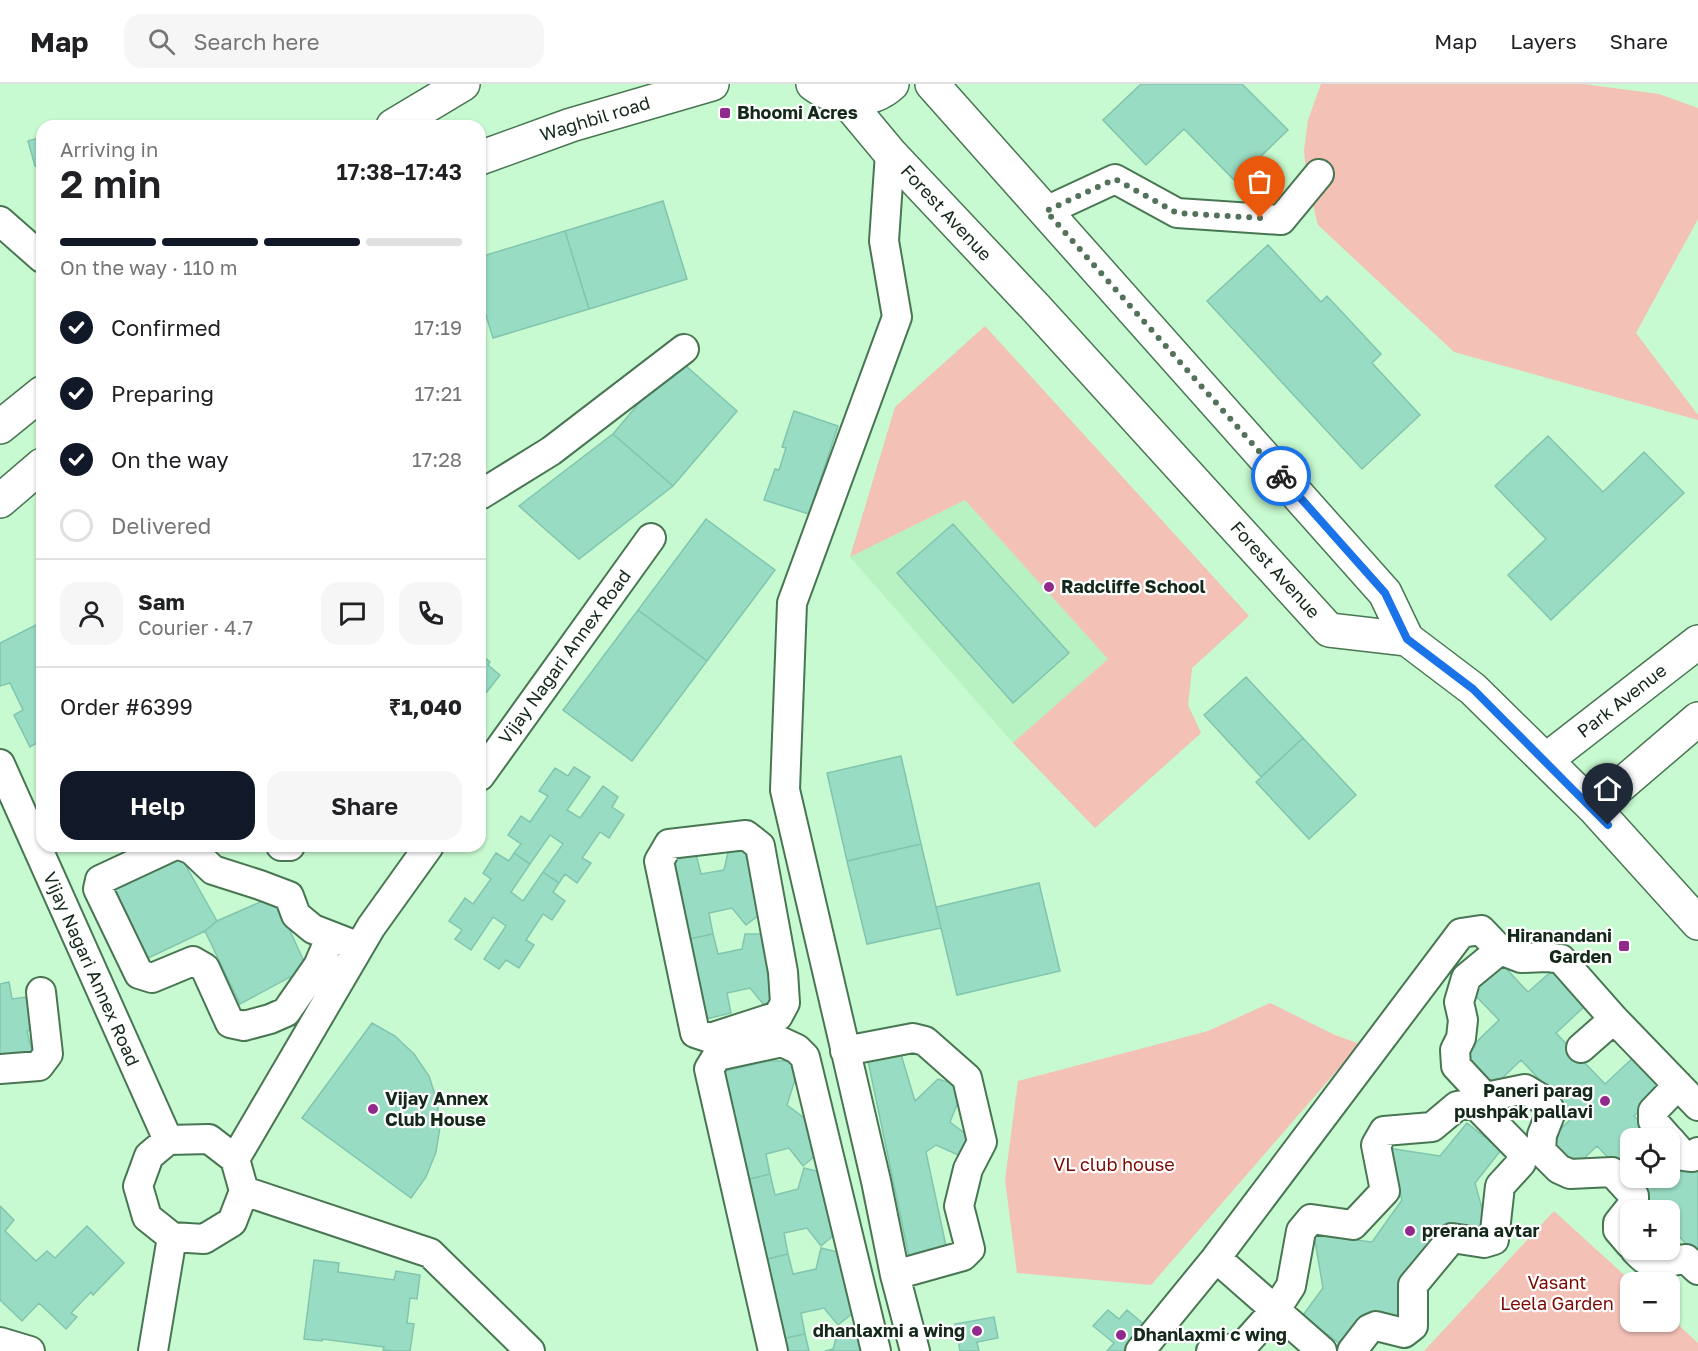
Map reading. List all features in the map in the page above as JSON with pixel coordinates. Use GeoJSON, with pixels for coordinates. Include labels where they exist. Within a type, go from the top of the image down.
{"type":"FeatureCollection","features":[{"type":"Feature","properties":{"kind":"street"},"geometry":{"type":"LineString","coordinates":[[403,120],[463,84]]}},
{"type":"Feature","properties":{"kind":"street","name":"Waghbil road"},"geometry":{"type":"LineString","coordinates":[[486,156],[571,125],[712,84]]}},
{"type":"Feature","properties":{"kind":"street"},"geometry":{"type":"LineString","coordinates":[[813,84],[825,93],[845,99],[866,98],[885,90],[891,84]]}},
{"type":"Feature","properties":{"kind":"street"},"geometry":{"type":"LineString","coordinates":[[932,84],[1385,593],[1407,639],[1473,689],[1546,760],[1594,808],[1698,923]]}},
{"type":"Feature","properties":{"kind":"street","name":"Forest Avenue"},"geometry":{"type":"LineString","coordinates":[[845,99],[890,153],[1036,308],[1329,630],[1407,639]]}},
{"type":"Feature","properties":{"kind":"street"},"geometry":{"type":"LineString","coordinates":[[890,153],[884,241],[897,317],[792,603],[785,790],[876,1181],[895,1275],[915,1351]]}},
{"type":"Feature","properties":{"kind":"street"},"geometry":{"type":"LineString","coordinates":[[1046,211],[1115,179],[1177,213],[1281,219],[1319,174]]}},
{"type":"Feature","properties":{"kind":"street"},"geometry":{"type":"LineString","coordinates":[[0,222],[36,253]]}},
{"type":"Feature","properties":{"kind":"street"},"geometry":{"type":"LineString","coordinates":[[486,491],[551,451],[684,349]]}},
{"type":"Feature","properties":{"kind":"street"},"geometry":{"type":"LineString","coordinates":[[0,427],[36,398]]}},
{"type":"Feature","properties":{"kind":"street"},"geometry":{"type":"LineString","coordinates":[[0,501],[36,470]]}},
{"type":"Feature","properties":{"kind":"street","name":"Vijay Nagari Annex Road"},"geometry":{"type":"LineString","coordinates":[[486,768],[651,538]]}},
{"type":"Feature","properties":{"kind":"street","name":"Park Avenue"},"geometry":{"type":"LineString","coordinates":[[1546,760],[1698,642]]}},
{"type":"Feature","properties":{"kind":"street"},"geometry":{"type":"LineString","coordinates":[[1594,808],[1698,719]]}},
{"type":"Feature","properties":{"kind":"street","name":"Vijay Nagari Annex Road"},"geometry":{"type":"LineString","coordinates":[[0,764],[36,845]]}},
{"type":"Feature","properties":{"kind":"street"},"geometry":{"type":"LineString","coordinates":[[746,835],[760,846],[783,972],[785,1004],[778,1016],[710,1038],[695,1033],[659,861],[669,844],[746,835]]}},
{"type":"Feature","properties":{"kind":"street","name":"Vijay Nagari Annex Road"},"geometry":{"type":"LineString","coordinates":[[39,852],[168,1140]]}},
{"type":"Feature","properties":{"kind":"street"},"geometry":{"type":"LineString","coordinates":[[160,852],[99,880],[98,889],[139,974],[152,978],[193,961],[205,968],[230,1023],[244,1026],[286,1012],[318,966],[331,936]]}},
{"type":"Feature","properties":{"kind":"street"},"geometry":{"type":"LineString","coordinates":[[194,852],[213,870],[289,896],[296,915],[313,929],[360,947]]}},
{"type":"Feature","properties":{"kind":"street"},"geometry":{"type":"LineString","coordinates":[[235,1159],[371,927],[425,852]]}},
{"type":"Feature","properties":{"kind":"street"},"geometry":{"type":"LineString","coordinates":[[1140,1351],[1216,1258],[1461,933],[1481,930],[1500,950],[1521,958],[1561,958],[1614,1019],[1698,1106]]}},
{"type":"Feature","properties":{"kind":"street"},"geometry":{"type":"LineString","coordinates":[[1500,950],[1466,978],[1459,1002],[1463,1020],[1461,1038],[1455,1050],[1456,1066],[1482,1094],[1491,1096],[1525,1089],[1545,1101],[1551,1112],[1542,1135],[1541,1151],[1559,1169],[1570,1174],[1611,1172],[1634,1196],[1634,1200]]}},
{"type":"Feature","properties":{"kind":"street"},"geometry":{"type":"LineString","coordinates":[[783,972],[826,963]]}},
{"type":"Feature","properties":{"kind":"street"},"geometry":{"type":"LineString","coordinates":[[0,1070],[39,1066],[48,1054],[41,992]]}},
{"type":"Feature","properties":{"kind":"street"},"geometry":{"type":"LineString","coordinates":[[1581,1048],[1614,1019]]}},
{"type":"Feature","properties":{"kind":"street"},"geometry":{"type":"LineString","coordinates":[[845,1051],[913,1038],[926,1041],[967,1078],[982,1142],[968,1169],[959,1206],[970,1249],[963,1256],[895,1275]]}},
{"type":"Feature","properties":{"kind":"street"},"geometry":{"type":"LineString","coordinates":[[773,1351],[709,1069],[717,1056],[782,1042],[797,1049],[805,1057],[876,1351]]}},
{"type":"Feature","properties":{"kind":"street"},"geometry":{"type":"LineString","coordinates":[[1659,1128],[1653,1121],[1653,1111],[1678,1085]]}},
{"type":"Feature","properties":{"kind":"street"},"geometry":{"type":"LineString","coordinates":[[1211,1351],[1242,1347],[1276,1310],[1291,1286],[1301,1230],[1311,1219],[1353,1225],[1385,1191],[1376,1145],[1384,1131],[1432,1127],[1457,1107],[1474,1102],[1521,1151],[1521,1163],[1500,1186],[1494,1240],[1484,1243],[1452,1238],[1413,1285],[1413,1326],[1404,1333],[1376,1326],[1369,1329],[1352,1351]]}},
{"type":"Feature","properties":{"kind":"street"},"geometry":{"type":"LineString","coordinates":[[208,1139],[235,1159],[244,1191],[232,1222],[204,1239],[172,1238],[147,1217],[138,1186],[149,1156],[168,1140],[208,1139]]}},
{"type":"Feature","properties":{"kind":"street"},"geometry":{"type":"LineString","coordinates":[[1680,1151],[1684,1156],[1692,1157],[1698,1152]]}},
{"type":"Feature","properties":{"kind":"street"},"geometry":{"type":"LineString","coordinates":[[837,1191],[876,1181]]}},
{"type":"Feature","properties":{"kind":"street"},"geometry":{"type":"LineString","coordinates":[[244,1191],[430,1253],[530,1351]]}},
{"type":"Feature","properties":{"kind":"street"},"geometry":{"type":"LineString","coordinates":[[153,1351],[172,1238]]}},
{"type":"Feature","properties":{"kind":"street"},"geometry":{"type":"LineString","coordinates":[[1216,1258],[1322,1351]]}},
{"type":"Feature","properties":{"kind":"street"},"geometry":{"type":"LineString","coordinates":[[1680,1260],[1686,1259],[1698,1270]]}},
{"type":"Feature","properties":{"kind":"street"},"geometry":{"type":"LineString","coordinates":[[1644,1260],[1654,1264],[1680,1260]]}},
{"type":"Feature","properties":{"kind":"street"},"geometry":{"type":"LineString","coordinates":[[0,1342],[30,1351]]}},
{"type":"Feature","properties":{"kind":"shaded area","name":"Radcliffe School"},"geometry":{"type":"Polygon","coordinates":[[[985,326],[1249,616],[1192,668],[1188,705],[1201,733],[1095,828],[1013,743],[850,557],[895,407],[985,326]]]}},
{"type":"Feature","properties":{"kind":"green space"},"geometry":{"type":"Polygon","coordinates":[[[1321,84],[1583,84],[1659,94],[1698,108],[1698,219],[1636,333],[1698,415],[1698,420],[1454,352],[1318,225],[1307,182],[1304,151],[1308,120],[1321,84]]]}},
{"type":"Feature","properties":{"kind":"green space","name":"Radcliffe School"},"geometry":{"type":"Polygon","coordinates":[[[985,326],[1249,616],[1192,668],[1188,705],[1201,733],[1095,828],[1013,743],[1108,659],[965,500],[850,557],[895,407],[985,326]]]}},
{"type":"Feature","properties":{"kind":"green space","name":"VL club house"},"geometry":{"type":"Polygon","coordinates":[[[1270,1003],[1335,1035],[1360,1044],[1151,1285],[1017,1273],[1005,1180],[1018,1081],[1208,1031],[1270,1003]]]}},
{"type":"Feature","properties":{"kind":"green space","name":"Vasant Leela Garden"},"geometry":{"type":"Polygon","coordinates":[[[1554,1211],[1621,1272],[1620,1332],[1680,1332],[1680,1326],[1698,1343],[1698,1351],[1424,1351],[1554,1211]]]}},
{"type":"Feature","properties":{"kind":"building"},"geometry":{"type":"Polygon","coordinates":[[[1141,84],[1242,84],[1288,130],[1235,181],[1184,129],[1146,165],[1103,120],[1141,84]]]}},
{"type":"Feature","properties":{"kind":"building"},"geometry":{"type":"Polygon","coordinates":[[[36,139],[36,166],[35,166],[28,141],[36,139]]]}},
{"type":"Feature","properties":{"kind":"building"},"geometry":{"type":"Polygon","coordinates":[[[663,201],[687,279],[589,309],[565,231],[663,201]]]}},
{"type":"Feature","properties":{"kind":"building"},"geometry":{"type":"Polygon","coordinates":[[[565,231],[589,309],[493,338],[486,315],[486,255],[565,231]]]}},
{"type":"Feature","properties":{"kind":"building"},"geometry":{"type":"Polygon","coordinates":[[[1268,245],[1321,302],[1327,296],[1381,354],[1372,363],[1420,415],[1362,469],[1207,301],[1268,245]]]}},
{"type":"Feature","properties":{"kind":"building"},"geometry":{"type":"Polygon","coordinates":[[[677,358],[737,411],[673,486],[613,434],[677,358]]]}},
{"type":"Feature","properties":{"kind":"building"},"geometry":{"type":"Polygon","coordinates":[[[794,411],[838,426],[809,514],[764,500],[775,469],[779,470],[786,448],[782,447],[794,411]]]}},
{"type":"Feature","properties":{"kind":"building"},"geometry":{"type":"Polygon","coordinates":[[[613,434],[673,486],[579,559],[519,506],[613,434]]]}},
{"type":"Feature","properties":{"kind":"building"},"geometry":{"type":"Polygon","coordinates":[[[1548,436],[1603,492],[1644,452],[1684,493],[1551,620],[1508,575],[1546,539],[1495,486],[1548,436]]]}},
{"type":"Feature","properties":{"kind":"building"},"geometry":{"type":"Polygon","coordinates":[[[706,519],[775,570],[707,661],[638,610],[706,519]]]}},
{"type":"Feature","properties":{"kind":"building"},"geometry":{"type":"Polygon","coordinates":[[[953,524],[1069,653],[1013,703],[897,573],[953,524]]]}},
{"type":"Feature","properties":{"kind":"building"},"geometry":{"type":"Polygon","coordinates":[[[638,610],[707,661],[632,761],[563,710],[638,610]]]}},
{"type":"Feature","properties":{"kind":"building"},"geometry":{"type":"Polygon","coordinates":[[[36,625],[36,744],[30,747],[14,715],[23,710],[10,683],[0,686],[0,643],[36,625]]]}},
{"type":"Feature","properties":{"kind":"building"},"geometry":{"type":"Polygon","coordinates":[[[486,659],[490,662],[488,665],[500,675],[486,693],[486,659]]]}},
{"type":"Feature","properties":{"kind":"building"},"geometry":{"type":"Polygon","coordinates":[[[1246,677],[1303,738],[1261,777],[1204,715],[1246,677]]]}},
{"type":"Feature","properties":{"kind":"building"},"geometry":{"type":"Polygon","coordinates":[[[1303,738],[1356,795],[1309,839],[1256,782],[1303,738]]]}},
{"type":"Feature","properties":{"kind":"building"},"geometry":{"type":"Polygon","coordinates":[[[901,756],[921,844],[847,861],[827,773],[901,756]]]}},
{"type":"Feature","properties":{"kind":"building"},"geometry":{"type":"Polygon","coordinates":[[[574,767],[590,777],[567,810],[580,818],[603,786],[618,797],[612,807],[624,815],[609,838],[600,832],[582,858],[591,863],[577,883],[565,874],[559,883],[543,872],[563,844],[550,835],[530,864],[514,853],[521,844],[508,835],[521,816],[530,822],[548,796],[539,791],[555,768],[568,776],[574,767]]]}},
{"type":"Feature","properties":{"kind":"building"},"geometry":{"type":"Polygon","coordinates":[[[921,844],[941,928],[867,944],[847,861],[921,844]]]}},
{"type":"Feature","properties":{"kind":"building"},"geometry":{"type":"Polygon","coordinates":[[[729,848],[755,854],[767,909],[746,925],[732,908],[709,913],[713,934],[689,939],[671,860],[696,854],[701,874],[724,870],[729,848]]]}},
{"type":"Feature","properties":{"kind":"building"},"geometry":{"type":"Polygon","coordinates":[[[173,852],[178,852],[217,921],[205,931],[144,960],[105,885],[173,852]]]}},
{"type":"Feature","properties":{"kind":"building"},"geometry":{"type":"Polygon","coordinates":[[[496,853],[509,861],[514,853],[530,864],[511,892],[523,901],[543,872],[559,883],[553,892],[565,901],[552,920],[543,914],[526,940],[534,945],[519,968],[506,960],[499,969],[484,959],[506,926],[493,917],[471,950],[455,939],[462,930],[449,921],[465,898],[473,904],[491,879],[483,873],[496,853]]]}},
{"type":"Feature","properties":{"kind":"building"},"geometry":{"type":"Polygon","coordinates":[[[1039,883],[1060,971],[957,995],[936,907],[1039,883]]]}},
{"type":"Feature","properties":{"kind":"building"},"geometry":{"type":"Polygon","coordinates":[[[274,896],[307,968],[240,1004],[205,931],[217,921],[274,896]]]}},
{"type":"Feature","properties":{"kind":"building"},"geometry":{"type":"Polygon","coordinates":[[[713,934],[718,954],[742,949],[745,934],[772,934],[784,989],[764,1005],[750,988],[727,993],[731,1013],[706,1019],[689,939],[713,934]]]}},
{"type":"Feature","properties":{"kind":"building","name":"Paneri parag pushpak pallavi"},"geometry":{"type":"Polygon","coordinates":[[[1500,962],[1528,992],[1554,969],[1587,1004],[1556,1033],[1605,1084],[1636,1055],[1665,1086],[1634,1116],[1646,1128],[1620,1128],[1620,1170],[1597,1146],[1573,1169],[1548,1141],[1574,1116],[1521,1060],[1494,1086],[1464,1054],[1499,1020],[1470,990],[1500,962]]]}},
{"type":"Feature","properties":{"kind":"building"},"geometry":{"type":"Polygon","coordinates":[[[9,982],[12,999],[26,997],[32,1030],[27,1031],[32,1051],[0,1058],[0,984],[9,982]]]}},
{"type":"Feature","properties":{"kind":"building","name":"Vijay Annex Club House"},"geometry":{"type":"Polygon","coordinates":[[[372,1023],[395,1036],[414,1054],[429,1076],[437,1101],[440,1127],[436,1152],[426,1177],[411,1198],[302,1118],[372,1023]]]}},
{"type":"Feature","properties":{"kind":"building"},"geometry":{"type":"Polygon","coordinates":[[[900,1051],[915,1101],[938,1079],[964,1087],[950,1122],[979,1144],[965,1158],[936,1145],[926,1152],[946,1246],[909,1257],[867,1056],[900,1051]]]}},
{"type":"Feature","properties":{"kind":"building"},"geometry":{"type":"Polygon","coordinates":[[[768,1061],[801,1061],[787,1105],[815,1126],[823,1149],[803,1166],[789,1148],[766,1154],[770,1174],[745,1180],[721,1072],[768,1061]]]}},
{"type":"Feature","properties":{"kind":"building","name":"prerana avtar"},"geometry":{"type":"Polygon","coordinates":[[[1467,1123],[1501,1150],[1475,1183],[1489,1234],[1442,1228],[1405,1286],[1407,1325],[1366,1313],[1341,1345],[1303,1315],[1323,1288],[1314,1235],[1372,1242],[1402,1200],[1387,1148],[1440,1156],[1467,1123]]]}},
{"type":"Feature","properties":{"kind":"building","name":"Paneri parag pushpak pallavi"},"geometry":{"type":"Polygon","coordinates":[[[1680,1155],[1698,1163],[1698,1257],[1680,1237],[1680,1200],[1649,1200],[1637,1188],[1680,1188],[1680,1155]]]}},
{"type":"Feature","properties":{"kind":"building"},"geometry":{"type":"Polygon","coordinates":[[[804,1168],[829,1174],[841,1229],[821,1246],[807,1228],[784,1233],[788,1254],[763,1260],[745,1180],[770,1174],[775,1195],[798,1189],[804,1168]]]}},
{"type":"Feature","properties":{"kind":"building"},"geometry":{"type":"Polygon","coordinates":[[[0,1206],[14,1220],[5,1231],[36,1261],[47,1251],[55,1258],[87,1226],[124,1263],[93,1295],[91,1292],[71,1313],[77,1317],[66,1329],[39,1303],[22,1321],[0,1300],[0,1206]]]}},
{"type":"Feature","properties":{"kind":"building"},"geometry":{"type":"Polygon","coordinates":[[[821,1248],[846,1254],[858,1309],[838,1325],[824,1308],[801,1313],[805,1334],[781,1339],[763,1260],[788,1254],[793,1274],[816,1269],[821,1248]]]}},
{"type":"Feature","properties":{"kind":"building"},"geometry":{"type":"Polygon","coordinates":[[[314,1260],[339,1263],[338,1272],[394,1280],[396,1271],[420,1275],[417,1299],[410,1298],[407,1323],[414,1324],[410,1351],[383,1350],[384,1347],[304,1339],[314,1260]]]}},
{"type":"Feature","properties":{"kind":"building","name":"Dhanlaxmi c wing"},"geometry":{"type":"Polygon","coordinates":[[[1108,1310],[1119,1319],[1127,1310],[1146,1326],[1124,1351],[1107,1351],[1114,1343],[1093,1326],[1108,1310]]]}},
{"type":"Feature","properties":{"kind":"building","name":"dhanlaxmi a wing"},"geometry":{"type":"Polygon","coordinates":[[[994,1317],[998,1338],[977,1342],[979,1351],[960,1351],[955,1324],[994,1317]]]}},
{"type":"Feature","properties":{"kind":"building"},"geometry":{"type":"Polygon","coordinates":[[[839,1328],[864,1334],[863,1351],[825,1351],[833,1349],[839,1328]]]}},
{"type":"Feature","properties":{"kind":"building"},"geometry":{"type":"Polygon","coordinates":[[[805,1334],[809,1351],[783,1351],[781,1339],[805,1334]]]}},
{"type":"Feature","properties":{"kind":"way so far"},"geometry":{"type":"LineString","coordinates":[[1260,218],[1177,213],[1115,179],[1046,211],[1281,476]]}},
{"type":"Feature","properties":{"kind":"place","name":"Bhoomi Acres"},"geometry":{"type":"Point","coordinates":[725,113]}},
{"type":"Feature","properties":{"kind":"place","name":"Radcliffe School"},"geometry":{"type":"Point","coordinates":[1049,587]}},
{"type":"Feature","properties":{"kind":"place","name":"Hiranandani Garden"},"geometry":{"type":"Point","coordinates":[1624,946]}},
{"type":"Feature","properties":{"kind":"place","name":"Paneri parag pushpak pallavi"},"geometry":{"type":"Point","coordinates":[1605,1101]}},
{"type":"Feature","properties":{"kind":"place","name":"Vijay Annex Club House"},"geometry":{"type":"Point","coordinates":[373,1109]}},
{"type":"Feature","properties":{"kind":"place","name":"prerana avtar"},"geometry":{"type":"Point","coordinates":[1410,1231]}},
{"type":"Feature","properties":{"kind":"place","name":"dhanlaxmi a wing"},"geometry":{"type":"Point","coordinates":[977,1331]}},
{"type":"Feature","properties":{"kind":"place","name":"Dhanlaxmi c wing"},"geometry":{"type":"Point","coordinates":[1121,1335]}},
{"type":"Feature","properties":{"kind":"route"},"geometry":{"type":"LineString","coordinates":[[1281,476],[1385,593],[1407,639],[1473,689],[1594,808],[1608,825]]}}]}
